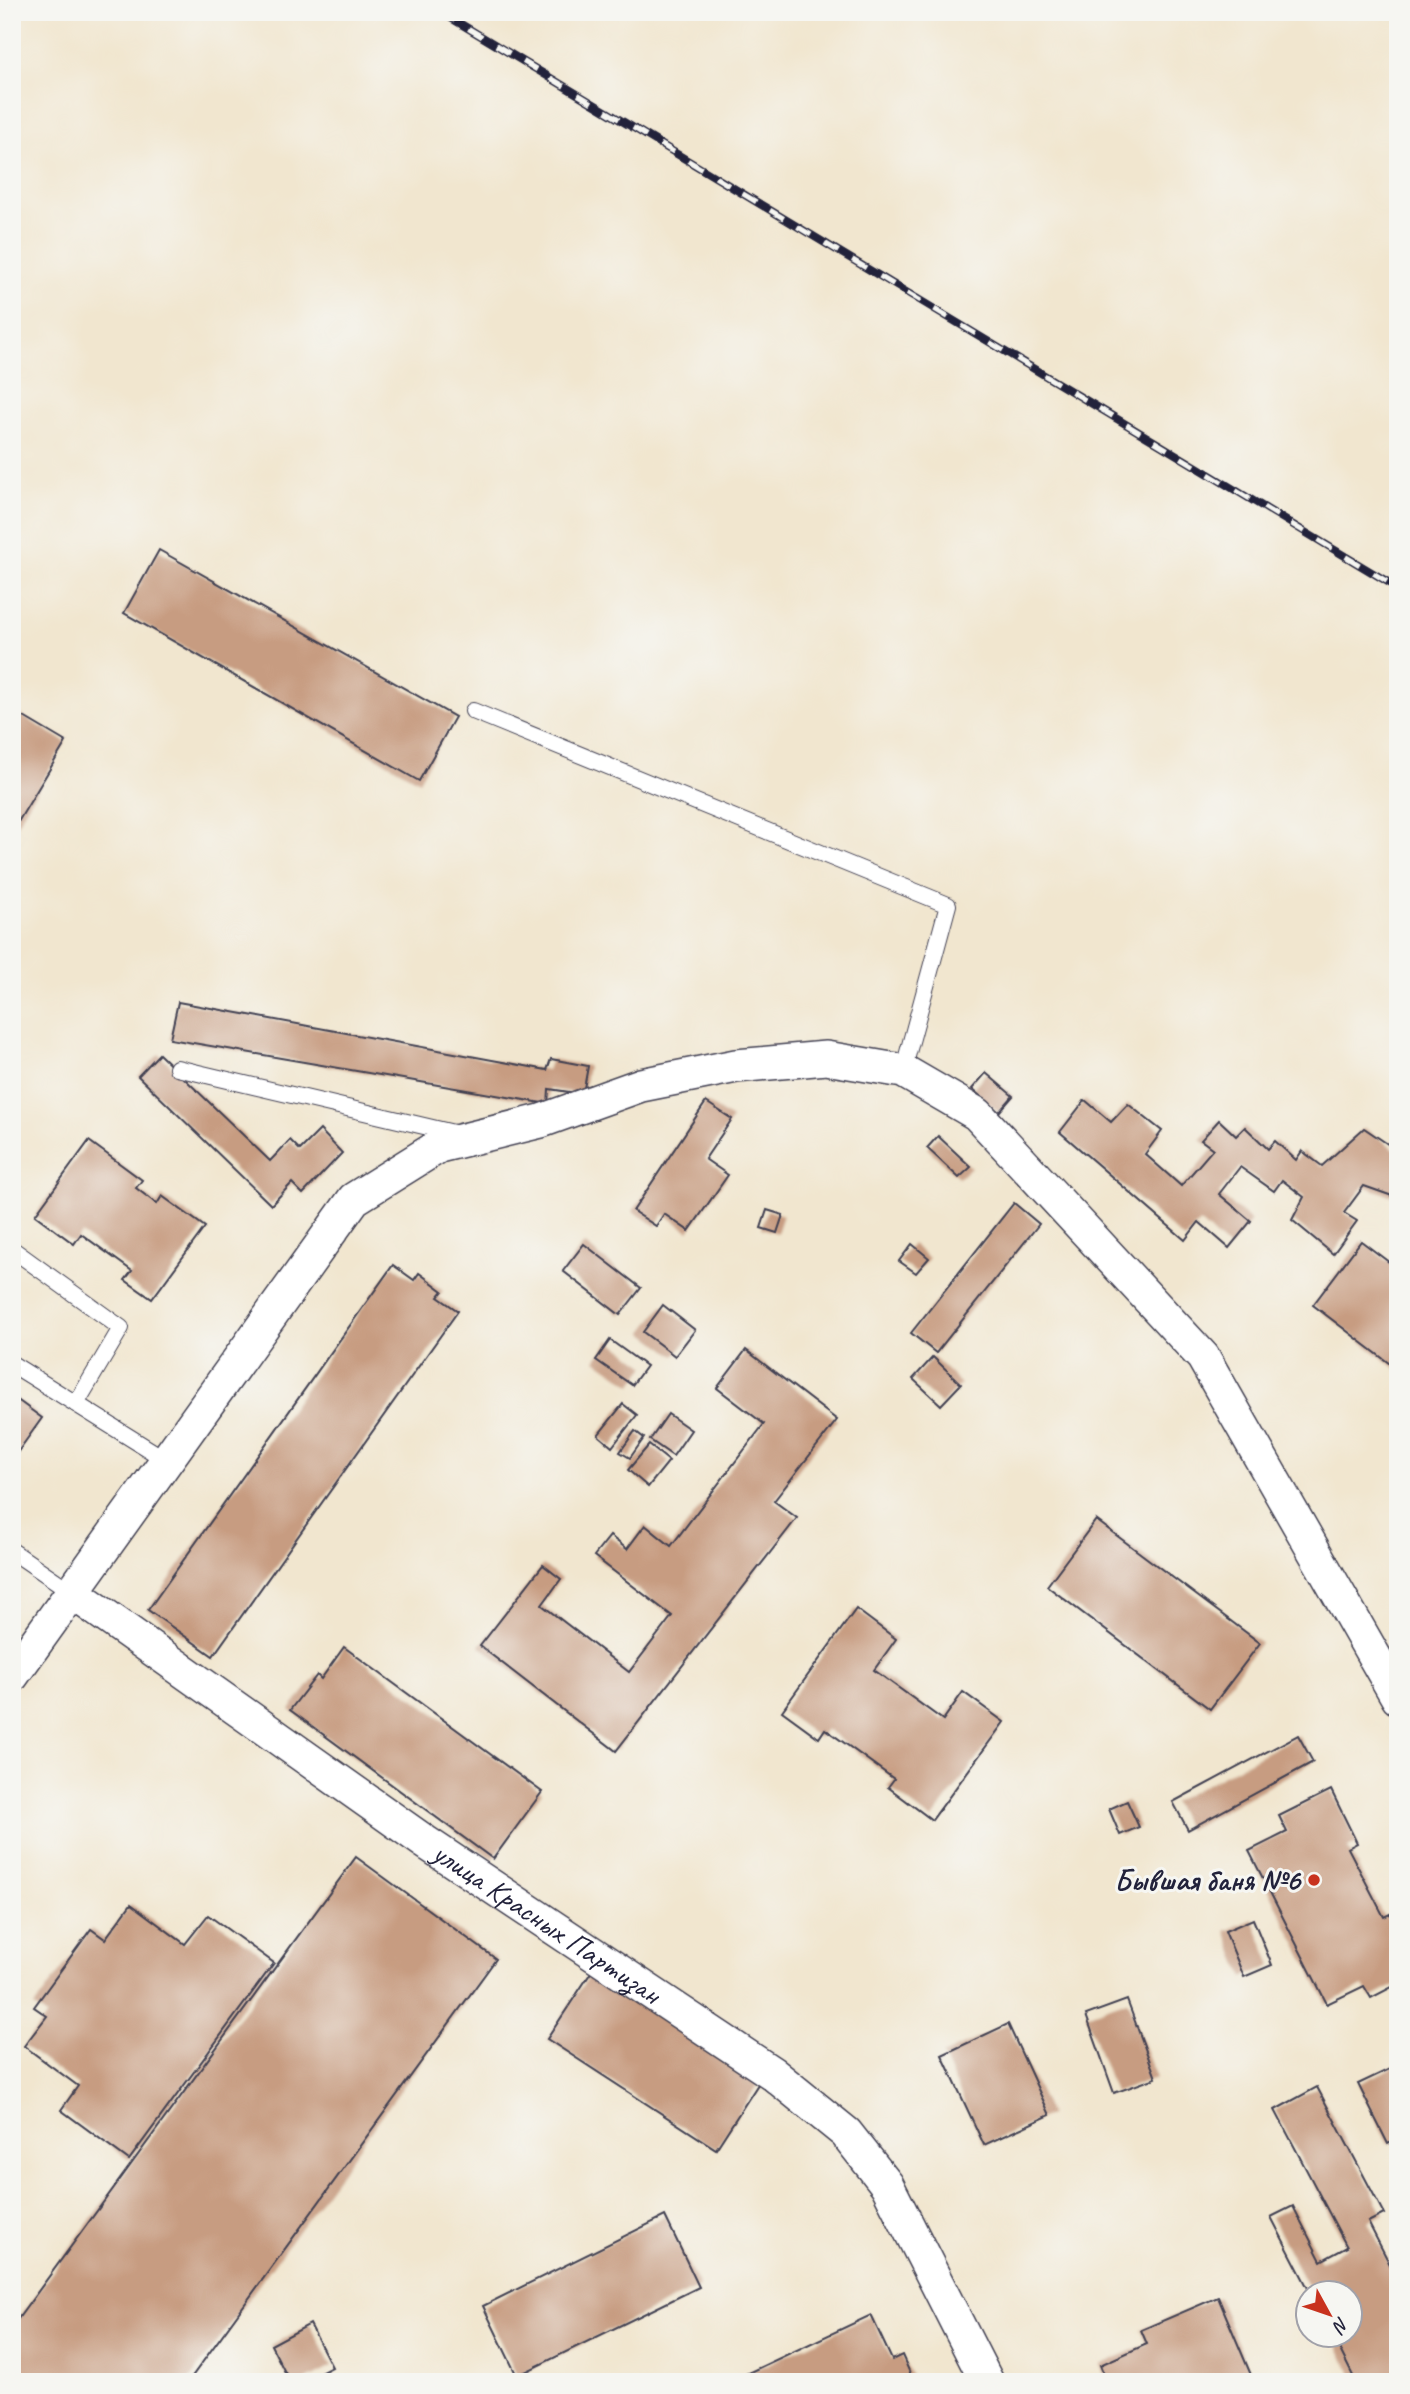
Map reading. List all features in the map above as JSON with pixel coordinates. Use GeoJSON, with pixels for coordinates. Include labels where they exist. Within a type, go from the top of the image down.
{"type":"FeatureCollection","features":[{"type":"Feature","properties":{"kind":"street"},"geometry":{"type":"LineString","coordinates":[[12,1675],[354,1199],[439,1146],[541,1121],[641,1085],[736,1066],[826,1058],[903,1071],[977,1114],[1203,1356],[1398,1698]]}},
{"type":"Feature","properties":{"kind":"street","name":"улица Красных Партизан"},"geometry":{"type":"LineString","coordinates":[[72,1592],[425,1842],[772,2073],[846,2133],[887,2185],[987,2382]]}},
{"type":"Feature","properties":{"kind":"lane"},"geometry":{"type":"LineString","coordinates":[[473,711],[948,905],[903,1071]]}},
{"type":"Feature","properties":{"kind":"lane"},"geometry":{"type":"LineString","coordinates":[[177,1068],[474,1137]]}},
{"type":"Feature","properties":{"kind":"lane"},"geometry":{"type":"LineString","coordinates":[[12,1249],[121,1328],[76,1404]]}},
{"type":"Feature","properties":{"kind":"lane"},"geometry":{"type":"LineString","coordinates":[[12,1364],[166,1460]]}},
{"type":"Feature","properties":{"kind":"lane","name":"улица Красных Партизан"},"geometry":{"type":"LineString","coordinates":[[12,1551],[72,1592]]}},
{"type":"Feature","properties":{"kind":"building"},"geometry":{"type":"Polygon","coordinates":[[[159,550],[455,717],[419,781],[124,613],[159,550]]]}},
{"type":"Feature","properties":{"kind":"building"},"geometry":{"type":"Polygon","coordinates":[[[12,710],[66,742],[12,832],[12,710]]]}},
{"type":"Feature","properties":{"kind":"building"},"geometry":{"type":"Polygon","coordinates":[[[178,1002],[547,1070],[551,1059],[588,1066],[583,1094],[549,1089],[548,1104],[170,1039],[178,1002]]]}},
{"type":"Feature","properties":{"kind":"building"},"geometry":{"type":"Polygon","coordinates":[[[159,1054],[270,1161],[290,1140],[300,1150],[320,1130],[342,1153],[303,1194],[292,1183],[271,1205],[138,1076],[159,1054]]]}},
{"type":"Feature","properties":{"kind":"building"},"geometry":{"type":"Polygon","coordinates":[[[986,1073],[1013,1096],[999,1112],[972,1089],[986,1073]]]}},
{"type":"Feature","properties":{"kind":"building"},"geometry":{"type":"Polygon","coordinates":[[[1085,1100],[1111,1122],[1128,1104],[1162,1131],[1145,1154],[1181,1186],[1213,1149],[1201,1140],[1219,1120],[1236,1136],[1245,1127],[1268,1149],[1275,1141],[1296,1160],[1302,1151],[1322,1166],[1364,1128],[1398,1151],[1398,1198],[1364,1186],[1344,1213],[1357,1221],[1333,1254],[1292,1220],[1304,1197],[1282,1180],[1274,1191],[1240,1167],[1219,1194],[1251,1221],[1229,1248],[1199,1222],[1185,1240],[1060,1132],[1085,1100]]]}},
{"type":"Feature","properties":{"kind":"building"},"geometry":{"type":"Polygon","coordinates":[[[706,1102],[732,1119],[705,1159],[728,1175],[689,1231],[664,1214],[656,1226],[633,1211],[706,1102]]]}},
{"type":"Feature","properties":{"kind":"building"},"geometry":{"type":"Polygon","coordinates":[[[938,1136],[971,1167],[959,1178],[927,1148],[938,1136]]]}},
{"type":"Feature","properties":{"kind":"building"},"geometry":{"type":"Polygon","coordinates":[[[89,1141],[142,1180],[136,1188],[157,1204],[162,1196],[205,1227],[152,1299],[125,1280],[132,1271],[81,1234],[74,1244],[35,1215],[89,1141]]]}},
{"type":"Feature","properties":{"kind":"building"},"geometry":{"type":"Polygon","coordinates":[[[1014,1203],[1039,1224],[936,1353],[911,1333],[1014,1203]]]}},
{"type":"Feature","properties":{"kind":"building"},"geometry":{"type":"Polygon","coordinates":[[[767,1210],[783,1215],[777,1233],[761,1228],[767,1210]]]}},
{"type":"Feature","properties":{"kind":"building"},"geometry":{"type":"Polygon","coordinates":[[[1361,1241],[1398,1269],[1398,1370],[1313,1305],[1361,1241]]]}},
{"type":"Feature","properties":{"kind":"building"},"geometry":{"type":"Polygon","coordinates":[[[584,1244],[641,1288],[620,1315],[563,1271],[584,1244]]]}},
{"type":"Feature","properties":{"kind":"building"},"geometry":{"type":"Polygon","coordinates":[[[912,1244],[929,1258],[916,1273],[899,1261],[912,1244]]]}},
{"type":"Feature","properties":{"kind":"building"},"geometry":{"type":"Polygon","coordinates":[[[393,1265],[414,1280],[419,1273],[443,1291],[438,1297],[458,1311],[213,1656],[148,1610],[393,1265]]]}},
{"type":"Feature","properties":{"kind":"building"},"geometry":{"type":"Polygon","coordinates":[[[663,1305],[695,1330],[675,1356],[643,1332],[663,1305]]]}},
{"type":"Feature","properties":{"kind":"building"},"geometry":{"type":"Polygon","coordinates":[[[610,1340],[646,1366],[632,1385],[596,1360],[610,1340]]]}},
{"type":"Feature","properties":{"kind":"building"},"geometry":{"type":"Polygon","coordinates":[[[746,1350],[837,1420],[774,1501],[797,1518],[616,1751],[480,1646],[543,1565],[561,1579],[542,1605],[629,1672],[672,1616],[594,1556],[610,1536],[627,1549],[645,1525],[671,1546],[764,1424],[717,1388],[746,1350]]]}},
{"type":"Feature","properties":{"kind":"building"},"geometry":{"type":"Polygon","coordinates":[[[933,1357],[961,1384],[941,1405],[913,1379],[933,1357]]]}},
{"type":"Feature","properties":{"kind":"building"},"geometry":{"type":"Polygon","coordinates":[[[12,1396],[42,1418],[12,1460],[12,1396]]]}},
{"type":"Feature","properties":{"kind":"building"},"geometry":{"type":"Polygon","coordinates":[[[623,1404],[637,1415],[612,1447],[598,1435],[623,1404]]]}},
{"type":"Feature","properties":{"kind":"building"},"geometry":{"type":"Polygon","coordinates":[[[668,1414],[691,1430],[673,1456],[650,1440],[668,1414]]]}},
{"type":"Feature","properties":{"kind":"building"},"geometry":{"type":"Polygon","coordinates":[[[635,1431],[644,1438],[630,1458],[620,1452],[635,1431]]]}},
{"type":"Feature","properties":{"kind":"building"},"geometry":{"type":"Polygon","coordinates":[[[649,1445],[669,1461],[648,1487],[628,1470],[649,1445]]]}},
{"type":"Feature","properties":{"kind":"building"},"geometry":{"type":"Polygon","coordinates":[[[1096,1520],[1260,1643],[1210,1709],[1047,1586],[1096,1520]]]}},
{"type":"Feature","properties":{"kind":"building"},"geometry":{"type":"Polygon","coordinates":[[[856,1609],[896,1639],[874,1670],[943,1720],[963,1692],[1004,1722],[932,1820],[888,1787],[894,1779],[825,1729],[819,1738],[782,1711],[856,1609]]]}},
{"type":"Feature","properties":{"kind":"building"},"geometry":{"type":"Polygon","coordinates":[[[344,1647],[542,1792],[493,1859],[290,1710],[317,1675],[321,1679],[344,1647]]]}},
{"type":"Feature","properties":{"kind":"building"},"geometry":{"type":"Polygon","coordinates":[[[1298,1735],[1313,1762],[1188,1830],[1173,1802],[1298,1735]]]}},
{"type":"Feature","properties":{"kind":"building","name":"Бывшая баня №6"},"geometry":{"type":"Polygon","coordinates":[[[1331,1790],[1357,1843],[1348,1848],[1384,1917],[1398,1910],[1398,1984],[1371,1998],[1364,1986],[1327,2004],[1249,1851],[1287,1832],[1279,1816],[1331,1790]]]}},
{"type":"Feature","properties":{"kind":"building"},"geometry":{"type":"Polygon","coordinates":[[[1127,1801],[1139,1827],[1120,1835],[1109,1809],[1127,1801]]]}},
{"type":"Feature","properties":{"kind":"building"},"geometry":{"type":"Polygon","coordinates":[[[356,1857],[496,1959],[188,2382],[12,2382],[12,2327],[356,1857]]]}},
{"type":"Feature","properties":{"kind":"building"},"geometry":{"type":"Polygon","coordinates":[[[131,1904],[185,1944],[208,1915],[274,1963],[129,2160],[61,2110],[78,2086],[24,2046],[47,2016],[34,2007],[91,1929],[105,1939],[131,1904]]]}},
{"type":"Feature","properties":{"kind":"building"},"geometry":{"type":"Polygon","coordinates":[[[1253,1919],[1272,1965],[1244,1977],[1225,1931],[1253,1919]]]}},
{"type":"Feature","properties":{"kind":"building"},"geometry":{"type":"Polygon","coordinates":[[[592,1971],[760,2081],[716,2149],[547,2039],[592,1971]]]}},
{"type":"Feature","properties":{"kind":"building"},"geometry":{"type":"Polygon","coordinates":[[[1127,2000],[1156,2078],[1114,2093],[1086,2015],[1127,2000]]]}},
{"type":"Feature","properties":{"kind":"building"},"geometry":{"type":"Polygon","coordinates":[[[1008,2024],[1050,2115],[984,2145],[942,2055],[1008,2024]]]}},
{"type":"Feature","properties":{"kind":"building"},"geometry":{"type":"Polygon","coordinates":[[[1398,2065],[1398,2139],[1388,2144],[1358,2084],[1398,2065]]]}},
{"type":"Feature","properties":{"kind":"building"},"geometry":{"type":"Polygon","coordinates":[[[1317,2087],[1384,2214],[1368,2222],[1398,2280],[1398,2382],[1356,2382],[1339,2348],[1364,2348],[1364,2278],[1303,2278],[1271,2217],[1293,2206],[1321,2261],[1347,2247],[1275,2110],[1317,2087]]]}},
{"type":"Feature","properties":{"kind":"building"},"geometry":{"type":"Polygon","coordinates":[[[665,2216],[699,2287],[517,2376],[483,2306],[665,2216]]]}},
{"type":"Feature","properties":{"kind":"building"},"geometry":{"type":"Polygon","coordinates":[[[1218,2297],[1254,2382],[1107,2382],[1100,2365],[1147,2344],[1141,2330],[1218,2297]]]}},
{"type":"Feature","properties":{"kind":"building"},"geometry":{"type":"Polygon","coordinates":[[[871,2315],[892,2360],[902,2355],[914,2382],[729,2382],[871,2315]]]}},
{"type":"Feature","properties":{"kind":"building"},"geometry":{"type":"Polygon","coordinates":[[[310,2324],[332,2367],[303,2382],[290,2382],[271,2345],[310,2324]]]}},
{"type":"Feature","properties":{"kind":"railway"},"geometry":{"type":"LineString","coordinates":[[441,12],[1398,588]]}},
{"type":"Feature","properties":{"kind":"place","name":"Бывшая баня №6"},"geometry":{"type":"Point","coordinates":[1314,1880]}}]}
